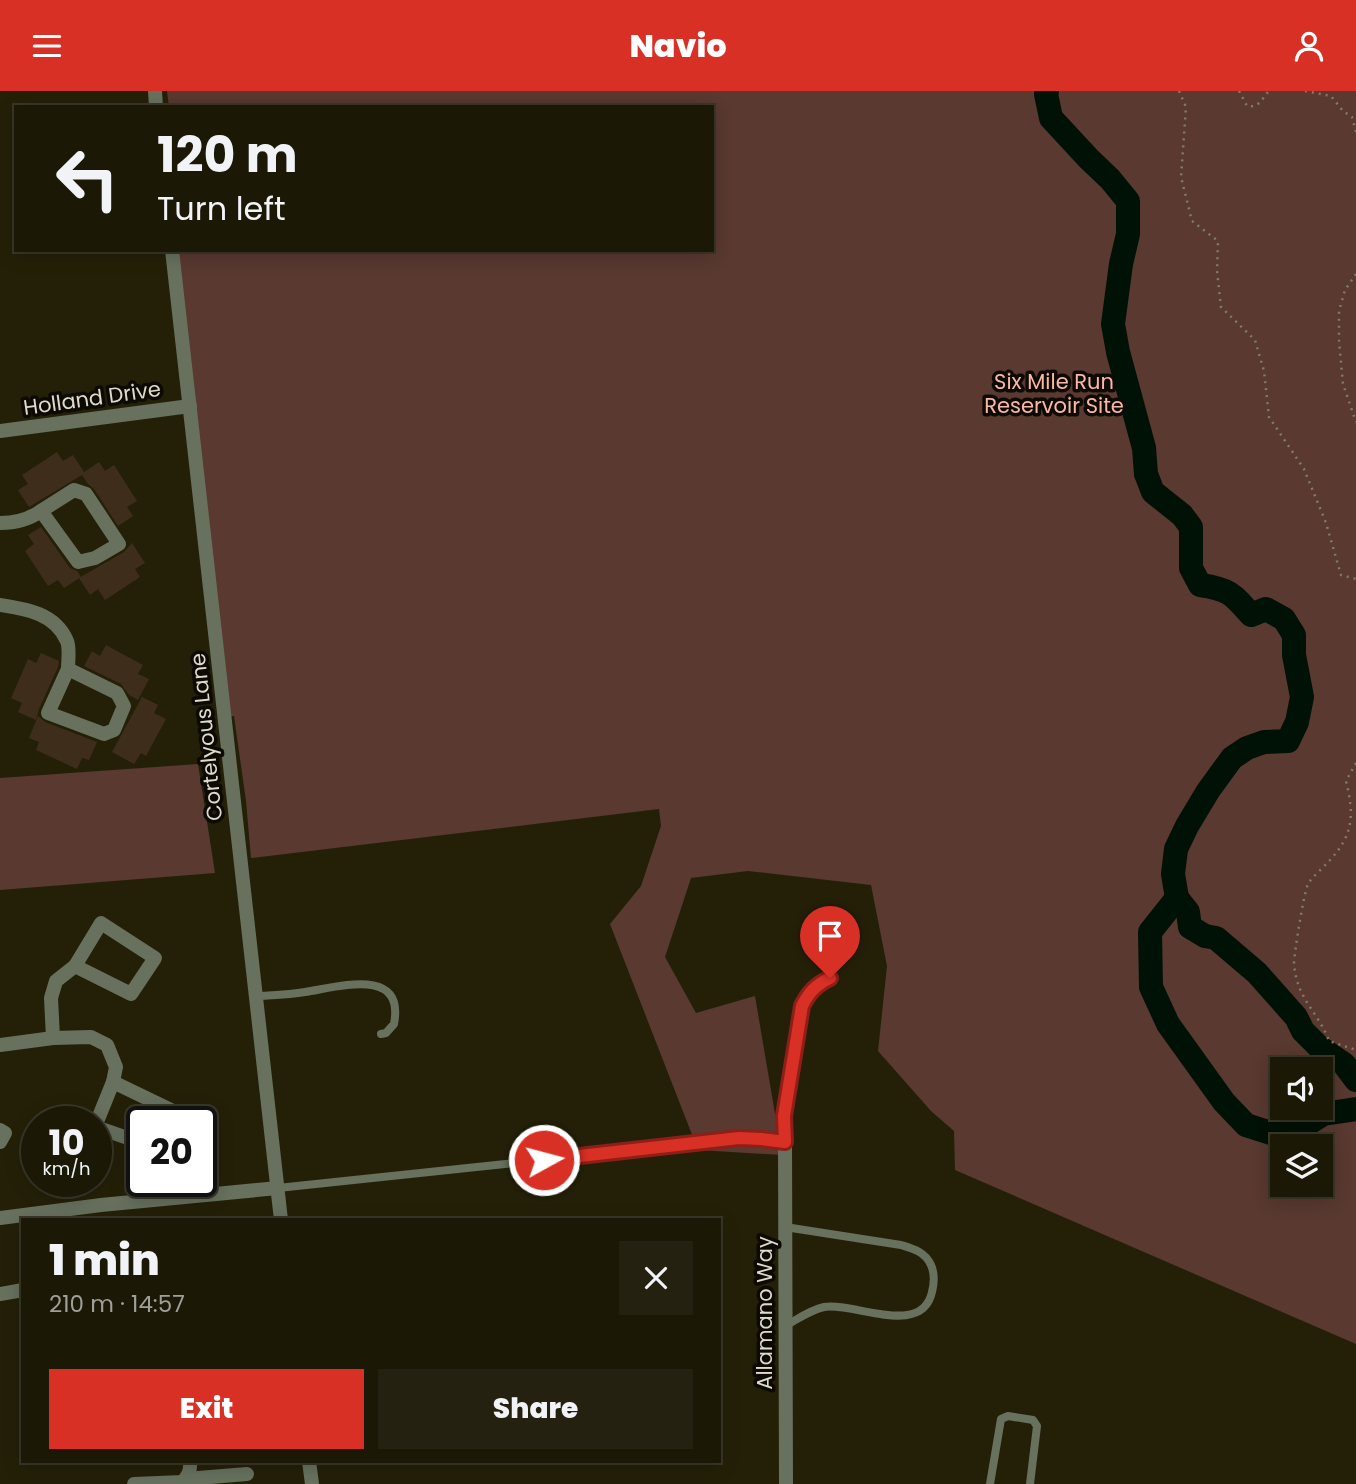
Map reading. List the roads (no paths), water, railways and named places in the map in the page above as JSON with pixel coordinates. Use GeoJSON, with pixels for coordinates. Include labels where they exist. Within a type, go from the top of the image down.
{"type":"FeatureCollection","features":[{"type":"Feature","properties":{"kind":"street","name":"Cortelyous Lane"},"geometry":{"type":"LineString","coordinates":[[172,252],[281,1218]]}},
{"type":"Feature","properties":{"kind":"street","name":"Holland Drive"},"geometry":{"type":"LineString","coordinates":[[0,431],[190,406]]}},
{"type":"Feature","properties":{"kind":"street"},"geometry":{"type":"LineString","coordinates":[[0,523],[29,519],[41,511],[74,490],[86,494],[119,544],[94,558],[78,562],[41,511]]}},
{"type":"Feature","properties":{"kind":"street"},"geometry":{"type":"LineString","coordinates":[[0,605],[30,609],[46,617],[58,627],[68,642],[68,669],[48,713],[104,734],[114,730],[124,706],[117,693],[68,669]]}},
{"type":"Feature","properties":{"kind":"street"},"geometry":{"type":"LineString","coordinates":[[53,1038],[51,998],[56,981],[75,966],[101,923],[155,958],[131,994],[75,966]]}},
{"type":"Feature","properties":{"kind":"street"},"geometry":{"type":"LineString","coordinates":[[0,1045],[53,1038],[91,1037],[107,1045],[116,1067],[104,1106]]}},
{"type":"Feature","properties":{"kind":"street"},"geometry":{"type":"LineString","coordinates":[[113,1082],[163,1106]]}},
{"type":"Feature","properties":{"kind":"street"},"geometry":{"type":"LineString","coordinates":[[0,1130],[5,1133],[0,1142]]}},
{"type":"Feature","properties":{"kind":"street","name":"Allamano Way"},"geometry":{"type":"LineString","coordinates":[[785,1142],[786,1484]]}},
{"type":"Feature","properties":{"kind":"street"},"geometry":{"type":"LineString","coordinates":[[0,1218],[102,1212],[278,1188]]}},
{"type":"Feature","properties":{"kind":"street"},"geometry":{"type":"LineString","coordinates":[[0,1294],[21,1290]]}},
{"type":"Feature","properties":{"kind":"street"},"geometry":{"type":"LineString","coordinates":[[186,1479],[190,1463]]}},
{"type":"Feature","properties":{"kind":"street"},"geometry":{"type":"LineString","coordinates":[[309,1463],[312,1484]]}},
{"type":"Feature","properties":{"kind":"street"},"geometry":{"type":"LineString","coordinates":[[134,1484],[181,1482],[186,1479],[247,1474]]}},
{"type":"Feature","properties":{"kind":"lane"},"geometry":{"type":"LineString","coordinates":[[278,1188],[739,1138],[785,1142],[784,1116],[802,1006],[816,985],[830,978]]}},
{"type":"Feature","properties":{"kind":"lane"},"geometry":{"type":"LineString","coordinates":[[256,996],[301,993],[368,983],[377,985],[393,995],[395,1003],[394,1024],[386,1033],[381,1034]]}},
{"type":"Feature","properties":{"kind":"lane"},"geometry":{"type":"LineString","coordinates":[[785,1227],[901,1245],[920,1251],[930,1263],[934,1284],[932,1296],[925,1306],[914,1314],[884,1315],[828,1307],[808,1312],[785,1326]]}},
{"type":"Feature","properties":{"kind":"lane"},"geometry":{"type":"LineString","coordinates":[[990,1484],[1001,1419],[1008,1416],[1036,1422],[1030,1484]]}},
{"type":"Feature","properties":{"kind":"waterway"},"geometry":{"type":"LineString","coordinates":[[1047,91],[1051,118],[1128,201],[1128,234],[1113,324],[1144,448],[1146,474],[1153,492],[1182,515],[1191,527],[1191,568],[1200,585],[1218,588],[1230,594],[1251,615],[1266,609],[1284,619],[1294,635],[1294,655],[1302,697],[1297,722],[1288,741],[1264,742],[1247,748],[1232,758],[1208,791],[1176,849],[1173,874],[1177,898],[1188,912],[1190,927],[1205,936],[1216,938],[1257,973],[1296,1017],[1303,1031],[1318,1046],[1344,1064],[1356,1080]]}},
{"type":"Feature","properties":{"kind":"waterway"},"geometry":{"type":"LineString","coordinates":[[1177,898],[1150,932],[1151,987],[1168,1024],[1224,1102],[1246,1125],[1271,1133],[1293,1133],[1323,1114],[1356,1109]]}},
{"type":"Feature","properties":{"kind":"park label","name":"Six Mile Run Reservoir Site"},"geometry":{"type":"Point","coordinates":[1054,393]}}]}
